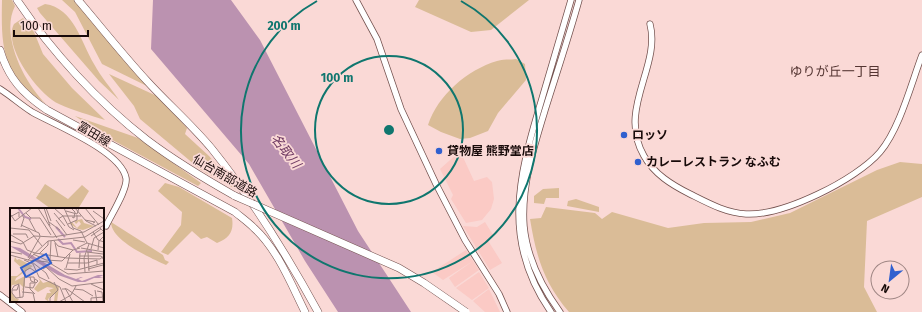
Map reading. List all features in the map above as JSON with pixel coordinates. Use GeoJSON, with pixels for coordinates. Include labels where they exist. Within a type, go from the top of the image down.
{"type":"FeatureCollection","features":[{"type":"Feature","properties":{"kind":"highway","name":"仙台南部道路"},"geometry":{"type":"LineString","coordinates":[[17,0],[42,35],[77,74],[128,124],[148,141],[190,169],[235,196],[399,268],[466,312]]}},
{"type":"Feature","properties":{"kind":"highway"},"geometry":{"type":"LineString","coordinates":[[78,0],[148,82],[216,154],[246,194],[297,273],[318,312]]}},
{"type":"Feature","properties":{"kind":"highway"},"geometry":{"type":"LineString","coordinates":[[0,50],[7,68],[16,83],[27,96],[47,110],[235,212],[255,228],[268,245],[288,278],[305,312]]}},
{"type":"Feature","properties":{"kind":"street"},"geometry":{"type":"LineString","coordinates":[[356,0],[377,39],[401,109],[433,178],[465,240],[499,294],[507,312]]}},
{"type":"Feature","properties":{"kind":"street"},"geometry":{"type":"LineString","coordinates":[[552,312],[540,295],[528,270],[518,228],[518,204],[525,158],[571,0]]}},
{"type":"Feature","properties":{"kind":"street"},"geometry":{"type":"LineString","coordinates":[[560,312],[547,294],[534,266],[524,227],[524,205],[526,184],[537,136],[579,0]]}},
{"type":"Feature","properties":{"kind":"street"},"geometry":{"type":"LineString","coordinates":[[650,24],[652,42],[635,114],[636,132],[644,156],[659,175],[686,192],[716,207],[744,214],[771,212],[786,208],[850,177],[867,165],[881,151],[894,129],[922,55]]}},
{"type":"Feature","properties":{"kind":"street","name":"富田線"},"geometry":{"type":"LineString","coordinates":[[0,89],[30,111],[104,151],[124,172],[126,179],[125,187],[106,226]]}},
{"type":"Feature","properties":{"kind":"street"},"geometry":{"type":"LineString","coordinates":[[0,295],[22,312]]}},
{"type":"Feature","properties":{"kind":"shaded area"},"geometry":{"type":"Polygon","coordinates":[[[2,0],[12,0],[15,6],[11,18],[10,31],[12,44],[30,84],[46,104],[31,93],[20,82],[12,71],[7,60],[2,33],[2,0]]]}},
{"type":"Feature","properties":{"kind":"shaded area"},"geometry":{"type":"Polygon","coordinates":[[[62,0],[74,0],[147,86],[102,64],[75,12],[62,0]]]}},
{"type":"Feature","properties":{"kind":"shaded area"},"geometry":{"type":"Polygon","coordinates":[[[419,0],[529,0],[491,30],[471,32],[415,7],[419,0]]]}},
{"type":"Feature","properties":{"kind":"shaded area"},"geometry":{"type":"Polygon","coordinates":[[[45,4],[55,7],[70,19],[76,27],[97,69],[119,100],[99,81],[40,13],[37,8],[45,4]]]}},
{"type":"Feature","properties":{"kind":"shaded area"},"geometry":{"type":"Polygon","coordinates":[[[23,18],[34,32],[43,54],[72,88],[105,120],[59,104],[51,99],[33,81],[24,69],[13,45],[12,33],[14,24],[23,18]]]}},
{"type":"Feature","properties":{"kind":"shaded area"},"geometry":{"type":"Polygon","coordinates":[[[516,59],[525,64],[526,80],[498,113],[488,131],[470,138],[460,139],[441,132],[428,125],[446,94],[465,77],[486,65],[497,61],[516,59]]]}},
{"type":"Feature","properties":{"kind":"shaded area"},"geometry":{"type":"Polygon","coordinates":[[[109,74],[159,97],[187,128],[185,134],[209,156],[239,191],[201,170],[140,119],[134,106],[109,74]]]}},
{"type":"Feature","properties":{"kind":"shaded area"},"geometry":{"type":"Polygon","coordinates":[[[75,116],[138,138],[201,183],[198,186],[105,136],[75,116]]]}},
{"type":"Feature","properties":{"kind":"shaded area"},"geometry":{"type":"Polygon","coordinates":[[[458,153],[462,155],[474,181],[487,177],[492,182],[494,199],[491,209],[482,220],[466,223],[451,199],[453,195],[440,169],[458,153]]]}},
{"type":"Feature","properties":{"kind":"shaded area"},"geometry":{"type":"Polygon","coordinates":[[[900,162],[922,164],[922,197],[867,221],[864,287],[877,312],[569,312],[547,280],[538,257],[530,219],[541,218],[546,207],[595,213],[602,219],[612,212],[668,228],[704,223],[751,222],[790,213],[877,170],[900,162]]]}},
{"type":"Feature","properties":{"kind":"shaded area"},"geometry":{"type":"Polygon","coordinates":[[[165,183],[179,187],[232,218],[232,230],[230,234],[225,239],[217,243],[207,237],[201,239],[192,231],[168,255],[161,252],[181,225],[182,212],[158,191],[165,183]]]}},
{"type":"Feature","properties":{"kind":"shaded area"},"geometry":{"type":"Polygon","coordinates":[[[45,184],[68,199],[82,185],[89,191],[79,208],[50,208],[36,198],[45,184]]]}},
{"type":"Feature","properties":{"kind":"shaded area"},"geometry":{"type":"Polygon","coordinates":[[[559,188],[559,198],[546,198],[544,204],[534,203],[534,196],[543,189],[559,188]]]}},
{"type":"Feature","properties":{"kind":"shaded area"},"geometry":{"type":"Polygon","coordinates":[[[576,199],[599,207],[599,212],[567,206],[568,201],[576,199]]]}},
{"type":"Feature","properties":{"kind":"shaded area"},"geometry":{"type":"Polygon","coordinates":[[[111,222],[163,255],[165,260],[169,262],[166,265],[124,242],[117,236],[111,222]]]}},
{"type":"Feature","properties":{"kind":"shaded area"},"geometry":{"type":"Polygon","coordinates":[[[485,222],[493,235],[487,239],[502,263],[490,270],[463,226],[477,227],[485,222]]]}},
{"type":"Feature","properties":{"kind":"shaded area"},"geometry":{"type":"Polygon","coordinates":[[[466,250],[473,261],[443,280],[432,272],[466,250]]]}},
{"type":"Feature","properties":{"kind":"shaded area"},"geometry":{"type":"Polygon","coordinates":[[[473,261],[479,270],[455,287],[449,278],[473,261]]]}},
{"type":"Feature","properties":{"kind":"shaded area"},"geometry":{"type":"Polygon","coordinates":[[[479,272],[489,288],[472,300],[456,288],[479,272]]]}},
{"type":"Feature","properties":{"kind":"shaded area"},"geometry":{"type":"Polygon","coordinates":[[[489,289],[500,312],[485,312],[473,301],[489,289]]]}},
{"type":"Feature","properties":{"kind":"water","name":"名取川"},"geometry":{"type":"Polygon","coordinates":[[[153,0],[231,0],[260,40],[358,231],[411,312],[338,312],[305,261],[249,164],[151,49],[153,0]]]}},
{"type":"Feature","properties":{"kind":"place","name":"ロッソ"},"geometry":{"type":"Point","coordinates":[624,135]}},
{"type":"Feature","properties":{"kind":"place","name":"貸物屋 熊野堂店"},"geometry":{"type":"Point","coordinates":[439,151]}},
{"type":"Feature","properties":{"kind":"place","name":"カレーレストラン なふむ"},"geometry":{"type":"Point","coordinates":[638,162]}},
{"type":"Feature","properties":{"kind":"district","name":"ゆりが丘一丁目"},"geometry":{"type":"Point","coordinates":[835,71]}}]}
